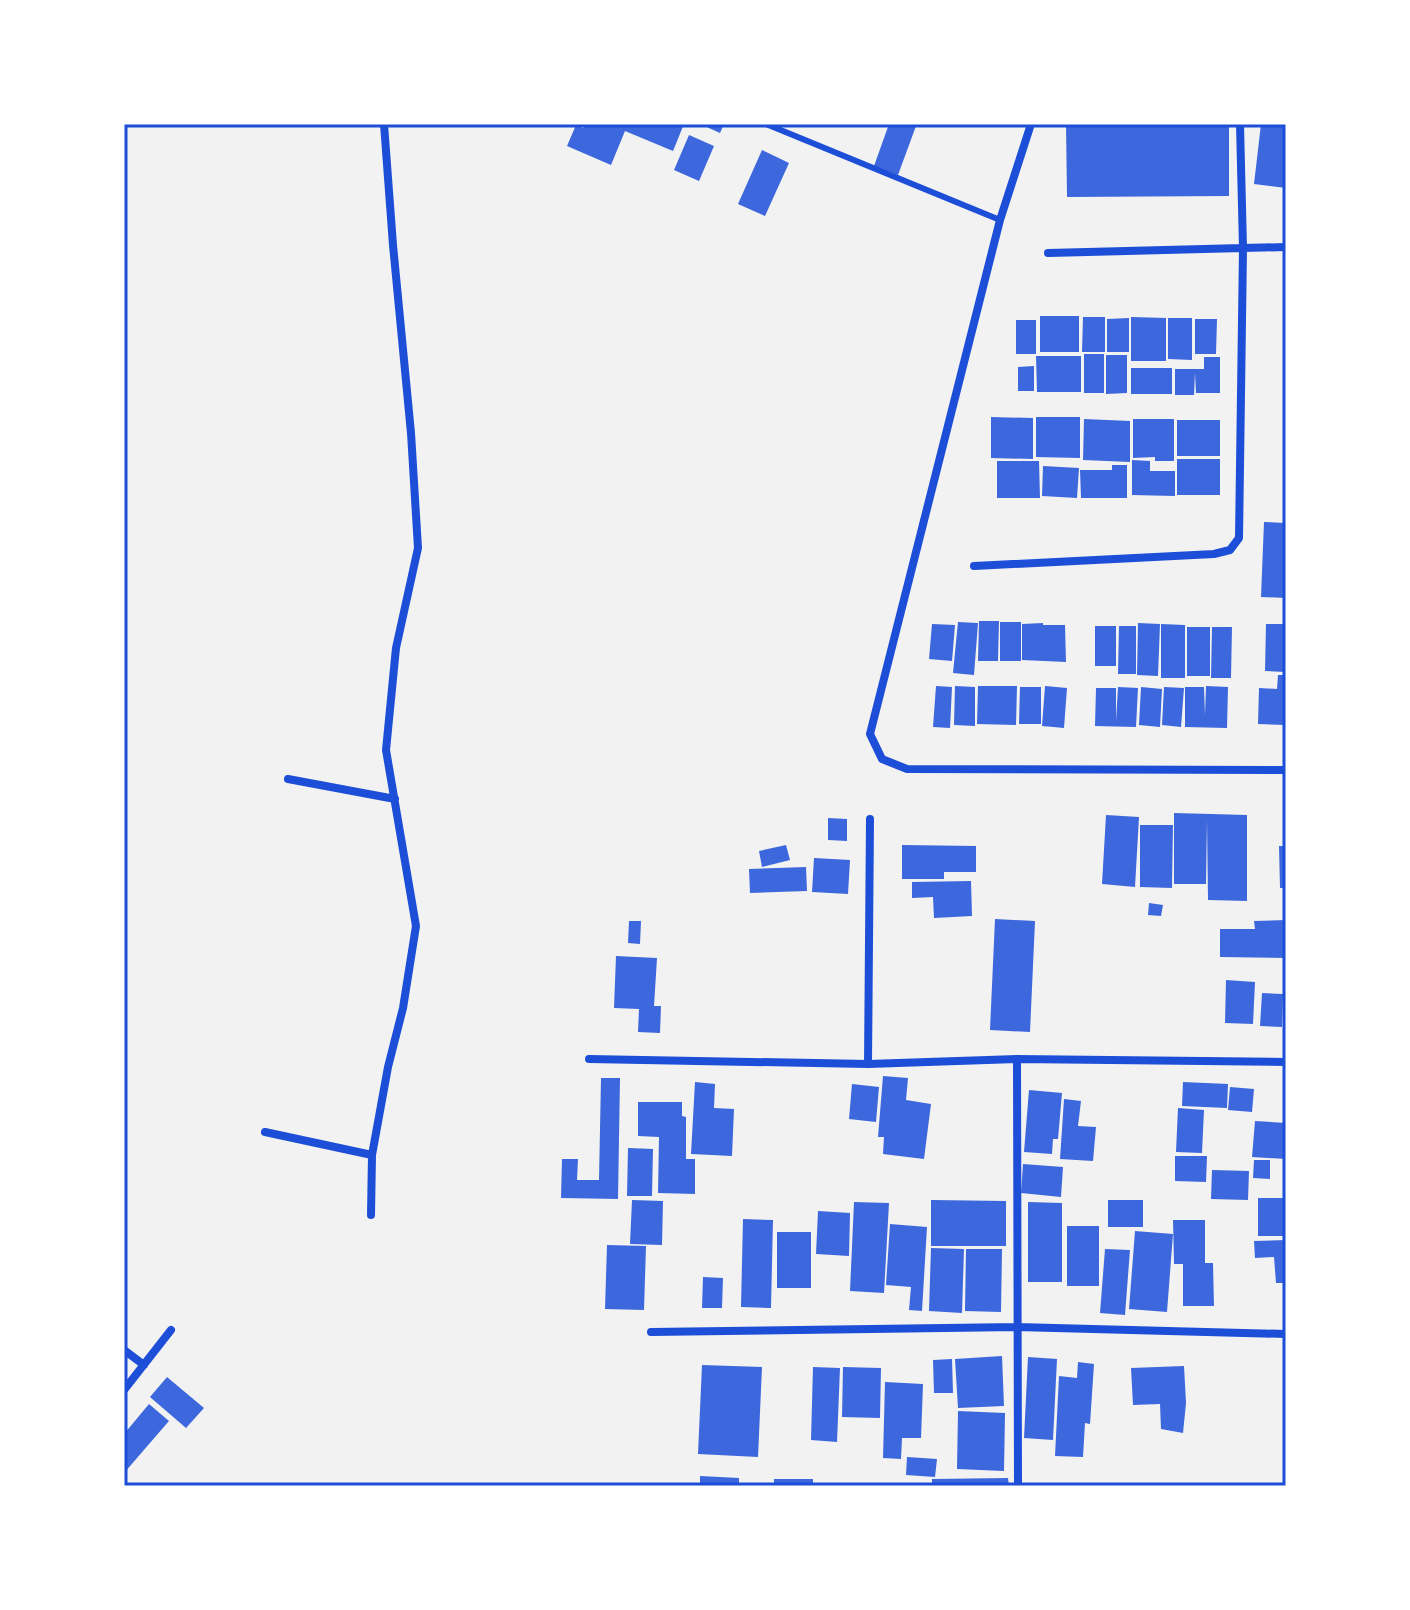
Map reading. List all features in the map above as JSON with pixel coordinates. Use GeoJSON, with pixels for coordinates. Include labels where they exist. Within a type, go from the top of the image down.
{"type":"FeatureCollection","features":[{"type":"Feature","properties":{"kind":"street"},"geometry":{"type":"LineString","coordinates":[[371,1215],[372,1155],[388,1067],[403,1008],[416,926],[386,750],[396,648],[418,548],[384,124]]}},
{"type":"Feature","properties":{"kind":"street"},"geometry":{"type":"LineString","coordinates":[[1031,124],[1000,220],[870,734],[882,759],[907,769],[1286,770]]}},
{"type":"Feature","properties":{"kind":"street"},"geometry":{"type":"LineString","coordinates":[[974,566],[1214,554],[1230,550],[1239,538],[1243,248],[1240,124]]}},
{"type":"Feature","properties":{"kind":"street"},"geometry":{"type":"LineString","coordinates":[[1048,253],[1286,247]]}},
{"type":"Feature","properties":{"kind":"street"},"geometry":{"type":"LineString","coordinates":[[288,779],[395,799]]}},
{"type":"Feature","properties":{"kind":"street"},"geometry":{"type":"LineString","coordinates":[[868,1064],[870,819]]}},
{"type":"Feature","properties":{"kind":"street"},"geometry":{"type":"LineString","coordinates":[[589,1059],[868,1064],[1017,1059],[1286,1062]]}},
{"type":"Feature","properties":{"kind":"street"},"geometry":{"type":"LineString","coordinates":[[1017,1059],[1018,1486]]}},
{"type":"Feature","properties":{"kind":"street"},"geometry":{"type":"LineString","coordinates":[[265,1132],[372,1155]]}},
{"type":"Feature","properties":{"kind":"street"},"geometry":{"type":"LineString","coordinates":[[651,1332],[1017,1327],[1286,1334]]}},
{"type":"Feature","properties":{"kind":"street"},"geometry":{"type":"LineString","coordinates":[[124,1390],[171,1330]]}},
{"type":"Feature","properties":{"kind":"street"},"geometry":{"type":"LineString","coordinates":[[124,1350],[144,1365]]}},
{"type":"Feature","properties":{"kind":"lane"},"geometry":{"type":"LineString","coordinates":[[766,124],[1000,220]]}},
{"type":"Feature","properties":{"kind":"building"},"geometry":{"type":"Polygon","coordinates":[[[585,124],[684,124],[673,151],[625,131],[611,165],[567,146],[576,125],[583,128],[585,124]]]}},
{"type":"Feature","properties":{"kind":"building"},"geometry":{"type":"Polygon","coordinates":[[[700,124],[724,124],[720,133],[700,124]]]}},
{"type":"Feature","properties":{"kind":"building"},"geometry":{"type":"Polygon","coordinates":[[[889,124],[916,126],[898,175],[874,166],[889,124]]]}},
{"type":"Feature","properties":{"kind":"building"},"geometry":{"type":"Polygon","coordinates":[[[1066,124],[1229,124],[1229,196],[1067,197],[1066,124]]]}},
{"type":"Feature","properties":{"kind":"building"},"geometry":{"type":"Polygon","coordinates":[[[1261,124],[1286,124],[1286,188],[1254,184],[1261,124]]]}},
{"type":"Feature","properties":{"kind":"building"},"geometry":{"type":"Polygon","coordinates":[[[689,135],[714,146],[699,181],[674,170],[689,135]]]}},
{"type":"Feature","properties":{"kind":"building"},"geometry":{"type":"Polygon","coordinates":[[[762,150],[789,163],[765,216],[738,204],[762,150]]]}},
{"type":"Feature","properties":{"kind":"building"},"geometry":{"type":"Polygon","coordinates":[[[1040,316],[1079,316],[1079,352],[1040,352],[1040,316]]]}},
{"type":"Feature","properties":{"kind":"building"},"geometry":{"type":"Polygon","coordinates":[[[1083,317],[1105,317],[1105,352],[1082,352],[1083,317]]]}},
{"type":"Feature","properties":{"kind":"building"},"geometry":{"type":"Polygon","coordinates":[[[1131,317],[1166,318],[1166,361],[1131,361],[1131,317]]]}},
{"type":"Feature","properties":{"kind":"building"},"geometry":{"type":"Polygon","coordinates":[[[1129,318],[1129,352],[1107,352],[1107,319],[1129,318]]]}},
{"type":"Feature","properties":{"kind":"building"},"geometry":{"type":"Polygon","coordinates":[[[1168,318],[1192,318],[1192,360],[1168,359],[1168,318]]]}},
{"type":"Feature","properties":{"kind":"building"},"geometry":{"type":"Polygon","coordinates":[[[1195,319],[1217,319],[1216,354],[1195,354],[1195,319]]]}},
{"type":"Feature","properties":{"kind":"building"},"geometry":{"type":"Polygon","coordinates":[[[1016,320],[1036,320],[1036,354],[1016,354],[1016,320]]]}},
{"type":"Feature","properties":{"kind":"building"},"geometry":{"type":"Polygon","coordinates":[[[1084,354],[1104,354],[1104,393],[1084,393],[1084,354]]]}},
{"type":"Feature","properties":{"kind":"building"},"geometry":{"type":"Polygon","coordinates":[[[1106,355],[1127,355],[1127,393],[1106,394],[1106,355]]]}},
{"type":"Feature","properties":{"kind":"building"},"geometry":{"type":"Polygon","coordinates":[[[1036,356],[1081,356],[1081,392],[1037,392],[1036,356]]]}},
{"type":"Feature","properties":{"kind":"building"},"geometry":{"type":"Polygon","coordinates":[[[1204,357],[1220,357],[1220,393],[1196,393],[1195,373],[1194,395],[1175,395],[1175,369],[1204,369],[1204,357]]]}},
{"type":"Feature","properties":{"kind":"building"},"geometry":{"type":"Polygon","coordinates":[[[1034,366],[1034,391],[1018,391],[1018,367],[1034,366]]]}},
{"type":"Feature","properties":{"kind":"building"},"geometry":{"type":"Polygon","coordinates":[[[1131,368],[1172,368],[1172,394],[1131,394],[1131,368]]]}},
{"type":"Feature","properties":{"kind":"building"},"geometry":{"type":"Polygon","coordinates":[[[991,417],[1033,418],[1033,459],[991,458],[991,417]]]}},
{"type":"Feature","properties":{"kind":"building"},"geometry":{"type":"Polygon","coordinates":[[[1036,417],[1080,417],[1080,458],[1036,457],[1036,417]]]}},
{"type":"Feature","properties":{"kind":"building"},"geometry":{"type":"Polygon","coordinates":[[[1084,419],[1130,421],[1130,462],[1083,460],[1084,419]]]}},
{"type":"Feature","properties":{"kind":"building"},"geometry":{"type":"Polygon","coordinates":[[[1133,419],[1174,419],[1174,461],[1155,461],[1155,457],[1133,458],[1133,419]]]}},
{"type":"Feature","properties":{"kind":"building"},"geometry":{"type":"Polygon","coordinates":[[[1177,420],[1220,420],[1220,456],[1177,456],[1177,420]]]}},
{"type":"Feature","properties":{"kind":"building"},"geometry":{"type":"Polygon","coordinates":[[[1177,459],[1220,459],[1220,495],[1177,495],[1177,459]]]}},
{"type":"Feature","properties":{"kind":"building"},"geometry":{"type":"Polygon","coordinates":[[[1132,460],[1150,461],[1150,471],[1175,471],[1175,496],[1132,495],[1132,460]]]}},
{"type":"Feature","properties":{"kind":"building"},"geometry":{"type":"Polygon","coordinates":[[[997,461],[1039,461],[1040,498],[997,498],[997,461]]]}},
{"type":"Feature","properties":{"kind":"building"},"geometry":{"type":"Polygon","coordinates":[[[1112,465],[1127,465],[1127,498],[1081,498],[1080,470],[1112,470],[1112,465]]]}},
{"type":"Feature","properties":{"kind":"building"},"geometry":{"type":"Polygon","coordinates":[[[1043,466],[1079,468],[1077,498],[1042,496],[1043,466]]]}},
{"type":"Feature","properties":{"kind":"building"},"geometry":{"type":"Polygon","coordinates":[[[1264,522],[1286,523],[1286,598],[1261,597],[1264,522]]]}},
{"type":"Feature","properties":{"kind":"building"},"geometry":{"type":"Polygon","coordinates":[[[979,621],[999,621],[998,661],[978,661],[979,621]]]}},
{"type":"Feature","properties":{"kind":"building"},"geometry":{"type":"Polygon","coordinates":[[[958,622],[978,623],[974,675],[953,673],[958,622]]]}},
{"type":"Feature","properties":{"kind":"building"},"geometry":{"type":"Polygon","coordinates":[[[1000,622],[1021,622],[1021,661],[1000,661],[1000,622]]]}},
{"type":"Feature","properties":{"kind":"building"},"geometry":{"type":"Polygon","coordinates":[[[1138,623],[1160,624],[1158,676],[1137,675],[1138,623]]]}},
{"type":"Feature","properties":{"kind":"building"},"geometry":{"type":"Polygon","coordinates":[[[932,624],[955,625],[952,661],[929,659],[932,624]]]}},
{"type":"Feature","properties":{"kind":"building"},"geometry":{"type":"Polygon","coordinates":[[[1022,624],[1065,625],[1066,662],[1022,660],[1022,624]]]}},
{"type":"Feature","properties":{"kind":"building"},"geometry":{"type":"Polygon","coordinates":[[[1161,624],[1185,625],[1185,678],[1161,678],[1161,624]]]}},
{"type":"Feature","properties":{"kind":"building"},"geometry":{"type":"Polygon","coordinates":[[[1266,624],[1286,624],[1285,672],[1265,671],[1266,624]]]}},
{"type":"Feature","properties":{"kind":"building"},"geometry":{"type":"Polygon","coordinates":[[[1095,626],[1116,626],[1116,666],[1095,666],[1095,626]]]}},
{"type":"Feature","properties":{"kind":"building"},"geometry":{"type":"Polygon","coordinates":[[[1119,626],[1136,626],[1136,674],[1118,674],[1119,626]]]}},
{"type":"Feature","properties":{"kind":"building"},"geometry":{"type":"Polygon","coordinates":[[[1187,627],[1210,627],[1210,676],[1187,676],[1187,627]]]}},
{"type":"Feature","properties":{"kind":"building"},"geometry":{"type":"Polygon","coordinates":[[[1212,627],[1232,627],[1231,678],[1211,678],[1212,627]]]}},
{"type":"Feature","properties":{"kind":"building"},"geometry":{"type":"Polygon","coordinates":[[[1278,675],[1286,675],[1286,725],[1258,724],[1259,688],[1277,689],[1278,675]]]}},
{"type":"Feature","properties":{"kind":"building"},"geometry":{"type":"Polygon","coordinates":[[[936,686],[952,687],[950,728],[933,727],[936,686]]]}},
{"type":"Feature","properties":{"kind":"building"},"geometry":{"type":"Polygon","coordinates":[[[955,686],[975,687],[975,726],[954,725],[955,686]]]}},
{"type":"Feature","properties":{"kind":"building"},"geometry":{"type":"Polygon","coordinates":[[[978,686],[1017,686],[1016,725],[977,724],[978,686]]]}},
{"type":"Feature","properties":{"kind":"building"},"geometry":{"type":"Polygon","coordinates":[[[1045,686],[1067,688],[1064,728],[1042,726],[1045,686]]]}},
{"type":"Feature","properties":{"kind":"building"},"geometry":{"type":"Polygon","coordinates":[[[1206,686],[1228,687],[1227,728],[1185,727],[1185,687],[1204,687],[1205,715],[1206,686]]]}},
{"type":"Feature","properties":{"kind":"building"},"geometry":{"type":"Polygon","coordinates":[[[1020,687],[1041,687],[1041,724],[1019,724],[1020,687]]]}},
{"type":"Feature","properties":{"kind":"building"},"geometry":{"type":"Polygon","coordinates":[[[1118,687],[1138,688],[1136,727],[1095,726],[1096,688],[1116,688],[1116,721],[1118,687]]]}},
{"type":"Feature","properties":{"kind":"building"},"geometry":{"type":"Polygon","coordinates":[[[1141,687],[1162,689],[1160,727],[1139,725],[1141,687]]]}},
{"type":"Feature","properties":{"kind":"building"},"geometry":{"type":"Polygon","coordinates":[[[1164,687],[1184,688],[1181,727],[1162,725],[1164,687]]]}},
{"type":"Feature","properties":{"kind":"building"},"geometry":{"type":"Polygon","coordinates":[[[1174,813],[1247,815],[1247,901],[1208,900],[1207,820],[1206,884],[1174,884],[1174,813]]]}},
{"type":"Feature","properties":{"kind":"building"},"geometry":{"type":"Polygon","coordinates":[[[1106,815],[1139,817],[1135,887],[1102,884],[1106,815]]]}},
{"type":"Feature","properties":{"kind":"building"},"geometry":{"type":"Polygon","coordinates":[[[828,818],[847,819],[847,841],[828,840],[828,818]]]}},
{"type":"Feature","properties":{"kind":"building"},"geometry":{"type":"Polygon","coordinates":[[[1140,825],[1173,825],[1172,888],[1140,887],[1140,825]]]}},
{"type":"Feature","properties":{"kind":"building"},"geometry":{"type":"Polygon","coordinates":[[[786,845],[790,860],[762,867],[759,851],[786,845]]]}},
{"type":"Feature","properties":{"kind":"building"},"geometry":{"type":"Polygon","coordinates":[[[902,845],[976,846],[976,872],[944,872],[944,879],[902,879],[902,845]]]}},
{"type":"Feature","properties":{"kind":"building"},"geometry":{"type":"Polygon","coordinates":[[[1279,846],[1286,846],[1286,888],[1280,888],[1279,846]]]}},
{"type":"Feature","properties":{"kind":"building"},"geometry":{"type":"Polygon","coordinates":[[[814,858],[850,860],[848,894],[812,892],[814,858]]]}},
{"type":"Feature","properties":{"kind":"building"},"geometry":{"type":"Polygon","coordinates":[[[806,867],[807,891],[750,893],[749,869],[806,867]]]}},
{"type":"Feature","properties":{"kind":"building"},"geometry":{"type":"Polygon","coordinates":[[[971,881],[972,916],[934,918],[933,897],[912,898],[912,882],[971,881]]]}},
{"type":"Feature","properties":{"kind":"building"},"geometry":{"type":"Polygon","coordinates":[[[1149,903],[1163,905],[1161,916],[1148,915],[1149,903]]]}},
{"type":"Feature","properties":{"kind":"building"},"geometry":{"type":"Polygon","coordinates":[[[995,919],[1035,921],[1030,1032],[990,1030],[995,919]]]}},
{"type":"Feature","properties":{"kind":"building"},"geometry":{"type":"Polygon","coordinates":[[[1286,920],[1286,958],[1220,957],[1220,929],[1255,929],[1254,921],[1286,920]]]}},
{"type":"Feature","properties":{"kind":"building"},"geometry":{"type":"Polygon","coordinates":[[[629,921],[641,921],[640,944],[628,943],[629,921]]]}},
{"type":"Feature","properties":{"kind":"building"},"geometry":{"type":"Polygon","coordinates":[[[616,956],[657,958],[654,1006],[661,1006],[660,1033],[638,1032],[639,1009],[614,1008],[616,956]]]}},
{"type":"Feature","properties":{"kind":"building"},"geometry":{"type":"Polygon","coordinates":[[[1226,980],[1255,982],[1253,1024],[1225,1023],[1226,980]]]}},
{"type":"Feature","properties":{"kind":"building"},"geometry":{"type":"Polygon","coordinates":[[[1262,993],[1283,994],[1282,1027],[1260,1026],[1262,993]]]}},
{"type":"Feature","properties":{"kind":"building"},"geometry":{"type":"Polygon","coordinates":[[[883,1076],[908,1078],[906,1100],[931,1104],[924,1159],[883,1154],[884,1137],[878,1137],[883,1076]]]}},
{"type":"Feature","properties":{"kind":"building"},"geometry":{"type":"Polygon","coordinates":[[[601,1078],[620,1078],[618,1199],[561,1198],[562,1159],[578,1159],[577,1180],[599,1180],[601,1078]]]}},
{"type":"Feature","properties":{"kind":"building"},"geometry":{"type":"Polygon","coordinates":[[[695,1082],[715,1084],[714,1108],[734,1109],[732,1156],[691,1154],[695,1082]]]}},
{"type":"Feature","properties":{"kind":"building"},"geometry":{"type":"Polygon","coordinates":[[[1183,1082],[1228,1084],[1227,1108],[1182,1106],[1183,1082]]]}},
{"type":"Feature","properties":{"kind":"building"},"geometry":{"type":"Polygon","coordinates":[[[852,1084],[879,1087],[876,1122],[849,1119],[852,1084]]]}},
{"type":"Feature","properties":{"kind":"building"},"geometry":{"type":"Polygon","coordinates":[[[1230,1087],[1254,1089],[1252,1112],[1228,1110],[1230,1087]]]}},
{"type":"Feature","properties":{"kind":"building"},"geometry":{"type":"Polygon","coordinates":[[[1029,1090],[1062,1093],[1058,1139],[1053,1139],[1052,1154],[1024,1152],[1029,1090]]]}},
{"type":"Feature","properties":{"kind":"building"},"geometry":{"type":"Polygon","coordinates":[[[1064,1099],[1081,1101],[1078,1126],[1096,1127],[1093,1161],[1060,1159],[1064,1099]]]}},
{"type":"Feature","properties":{"kind":"building"},"geometry":{"type":"Polygon","coordinates":[[[638,1102],[682,1102],[682,1116],[686,1117],[686,1159],[695,1159],[695,1194],[658,1193],[659,1137],[638,1136],[638,1102]]]}},
{"type":"Feature","properties":{"kind":"building"},"geometry":{"type":"Polygon","coordinates":[[[1178,1108],[1204,1110],[1202,1153],[1176,1152],[1178,1108]]]}},
{"type":"Feature","properties":{"kind":"building"},"geometry":{"type":"Polygon","coordinates":[[[1255,1121],[1286,1123],[1286,1159],[1252,1157],[1255,1121]]]}},
{"type":"Feature","properties":{"kind":"building"},"geometry":{"type":"Polygon","coordinates":[[[628,1148],[653,1149],[652,1196],[627,1196],[628,1148]]]}},
{"type":"Feature","properties":{"kind":"building"},"geometry":{"type":"Polygon","coordinates":[[[1175,1156],[1207,1156],[1206,1182],[1175,1181],[1175,1156]]]}},
{"type":"Feature","properties":{"kind":"building"},"geometry":{"type":"Polygon","coordinates":[[[1254,1160],[1270,1160],[1270,1179],[1253,1178],[1254,1160]]]}},
{"type":"Feature","properties":{"kind":"building"},"geometry":{"type":"Polygon","coordinates":[[[1023,1164],[1063,1167],[1061,1197],[1021,1193],[1023,1164]]]}},
{"type":"Feature","properties":{"kind":"building"},"geometry":{"type":"Polygon","coordinates":[[[1212,1170],[1249,1171],[1248,1200],[1211,1199],[1212,1170]]]}},
{"type":"Feature","properties":{"kind":"building"},"geometry":{"type":"Polygon","coordinates":[[[1258,1198],[1286,1198],[1286,1236],[1258,1236],[1258,1198]]]}},
{"type":"Feature","properties":{"kind":"building"},"geometry":{"type":"Polygon","coordinates":[[[632,1200],[663,1201],[662,1245],[630,1244],[632,1200]]]}},
{"type":"Feature","properties":{"kind":"building"},"geometry":{"type":"Polygon","coordinates":[[[931,1200],[1006,1201],[1006,1246],[931,1246],[931,1200]]]}},
{"type":"Feature","properties":{"kind":"building"},"geometry":{"type":"Polygon","coordinates":[[[1108,1200],[1143,1200],[1143,1227],[1108,1227],[1108,1200]]]}},
{"type":"Feature","properties":{"kind":"building"},"geometry":{"type":"Polygon","coordinates":[[[854,1202],[889,1203],[884,1293],[850,1291],[854,1202]]]}},
{"type":"Feature","properties":{"kind":"building"},"geometry":{"type":"Polygon","coordinates":[[[1028,1202],[1062,1203],[1062,1282],[1028,1282],[1028,1202]]]}},
{"type":"Feature","properties":{"kind":"building"},"geometry":{"type":"Polygon","coordinates":[[[818,1211],[850,1213],[849,1256],[816,1254],[818,1211]]]}},
{"type":"Feature","properties":{"kind":"building"},"geometry":{"type":"Polygon","coordinates":[[[743,1219],[773,1220],[771,1308],[741,1307],[743,1219]]]}},
{"type":"Feature","properties":{"kind":"building"},"geometry":{"type":"Polygon","coordinates":[[[1173,1220],[1205,1220],[1205,1263],[1213,1263],[1214,1306],[1183,1306],[1183,1264],[1174,1264],[1173,1220]]]}},
{"type":"Feature","properties":{"kind":"building"},"geometry":{"type":"Polygon","coordinates":[[[890,1224],[927,1227],[922,1311],[909,1310],[911,1287],[886,1285],[890,1224]]]}},
{"type":"Feature","properties":{"kind":"building"},"geometry":{"type":"Polygon","coordinates":[[[1067,1226],[1099,1226],[1099,1286],[1067,1286],[1067,1226]]]}},
{"type":"Feature","properties":{"kind":"building"},"geometry":{"type":"Polygon","coordinates":[[[1135,1231],[1173,1234],[1167,1312],[1129,1309],[1135,1231]]]}},
{"type":"Feature","properties":{"kind":"building"},"geometry":{"type":"Polygon","coordinates":[[[777,1232],[811,1232],[811,1288],[777,1288],[777,1232]]]}},
{"type":"Feature","properties":{"kind":"building"},"geometry":{"type":"Polygon","coordinates":[[[1286,1240],[1286,1283],[1276,1283],[1274,1257],[1255,1258],[1254,1241],[1286,1240]]]}},
{"type":"Feature","properties":{"kind":"building"},"geometry":{"type":"Polygon","coordinates":[[[607,1245],[646,1246],[644,1310],[605,1309],[607,1245]]]}},
{"type":"Feature","properties":{"kind":"building"},"geometry":{"type":"Polygon","coordinates":[[[931,1248],[964,1249],[962,1313],[929,1311],[931,1248]]]}},
{"type":"Feature","properties":{"kind":"building"},"geometry":{"type":"Polygon","coordinates":[[[966,1249],[1002,1249],[1001,1312],[965,1311],[966,1249]]]}},
{"type":"Feature","properties":{"kind":"building"},"geometry":{"type":"Polygon","coordinates":[[[1105,1249],[1130,1250],[1125,1315],[1100,1313],[1105,1249]]]}},
{"type":"Feature","properties":{"kind":"building"},"geometry":{"type":"Polygon","coordinates":[[[703,1277],[723,1278],[722,1308],[702,1308],[703,1277]]]}},
{"type":"Feature","properties":{"kind":"building"},"geometry":{"type":"Polygon","coordinates":[[[1002,1356],[1004,1406],[958,1408],[955,1359],[1002,1356]]]}},
{"type":"Feature","properties":{"kind":"building"},"geometry":{"type":"Polygon","coordinates":[[[1028,1357],[1057,1359],[1053,1440],[1024,1438],[1028,1357]]]}},
{"type":"Feature","properties":{"kind":"building"},"geometry":{"type":"Polygon","coordinates":[[[952,1359],[953,1393],[934,1393],[933,1360],[952,1359]]]}},
{"type":"Feature","properties":{"kind":"building"},"geometry":{"type":"Polygon","coordinates":[[[1078,1362],[1094,1364],[1090,1424],[1085,1423],[1083,1457],[1055,1456],[1059,1376],[1077,1378],[1078,1362]]]}},
{"type":"Feature","properties":{"kind":"building"},"geometry":{"type":"Polygon","coordinates":[[[702,1365],[762,1367],[758,1457],[698,1454],[702,1365]]]}},
{"type":"Feature","properties":{"kind":"building"},"geometry":{"type":"Polygon","coordinates":[[[1184,1366],[1186,1403],[1183,1433],[1161,1429],[1160,1404],[1133,1405],[1131,1368],[1184,1366]]]}},
{"type":"Feature","properties":{"kind":"building"},"geometry":{"type":"Polygon","coordinates":[[[813,1367],[840,1368],[837,1442],[811,1440],[813,1367]]]}},
{"type":"Feature","properties":{"kind":"building"},"geometry":{"type":"Polygon","coordinates":[[[843,1367],[881,1368],[880,1418],[842,1417],[843,1367]]]}},
{"type":"Feature","properties":{"kind":"building"},"geometry":{"type":"Polygon","coordinates":[[[167,1377],[204,1408],[186,1428],[150,1397],[167,1377]]]}},
{"type":"Feature","properties":{"kind":"building"},"geometry":{"type":"Polygon","coordinates":[[[885,1382],[923,1384],[921,1438],[902,1438],[901,1459],[883,1458],[885,1382]]]}},
{"type":"Feature","properties":{"kind":"building"},"geometry":{"type":"Polygon","coordinates":[[[149,1404],[169,1421],[124,1473],[124,1434],[149,1404]]]}},
{"type":"Feature","properties":{"kind":"building"},"geometry":{"type":"Polygon","coordinates":[[[958,1411],[1005,1413],[1004,1471],[957,1469],[958,1411]]]}},
{"type":"Feature","properties":{"kind":"building"},"geometry":{"type":"Polygon","coordinates":[[[907,1457],[937,1459],[935,1477],[906,1475],[907,1457]]]}},
{"type":"Feature","properties":{"kind":"building"},"geometry":{"type":"Polygon","coordinates":[[[700,1476],[739,1478],[739,1486],[700,1486],[700,1476]]]}},
{"type":"Feature","properties":{"kind":"building"},"geometry":{"type":"Polygon","coordinates":[[[1008,1478],[1009,1486],[932,1486],[932,1479],[1008,1478]]]}},
{"type":"Feature","properties":{"kind":"building"},"geometry":{"type":"Polygon","coordinates":[[[774,1479],[813,1479],[813,1486],[774,1486],[774,1479]]]}}]}
